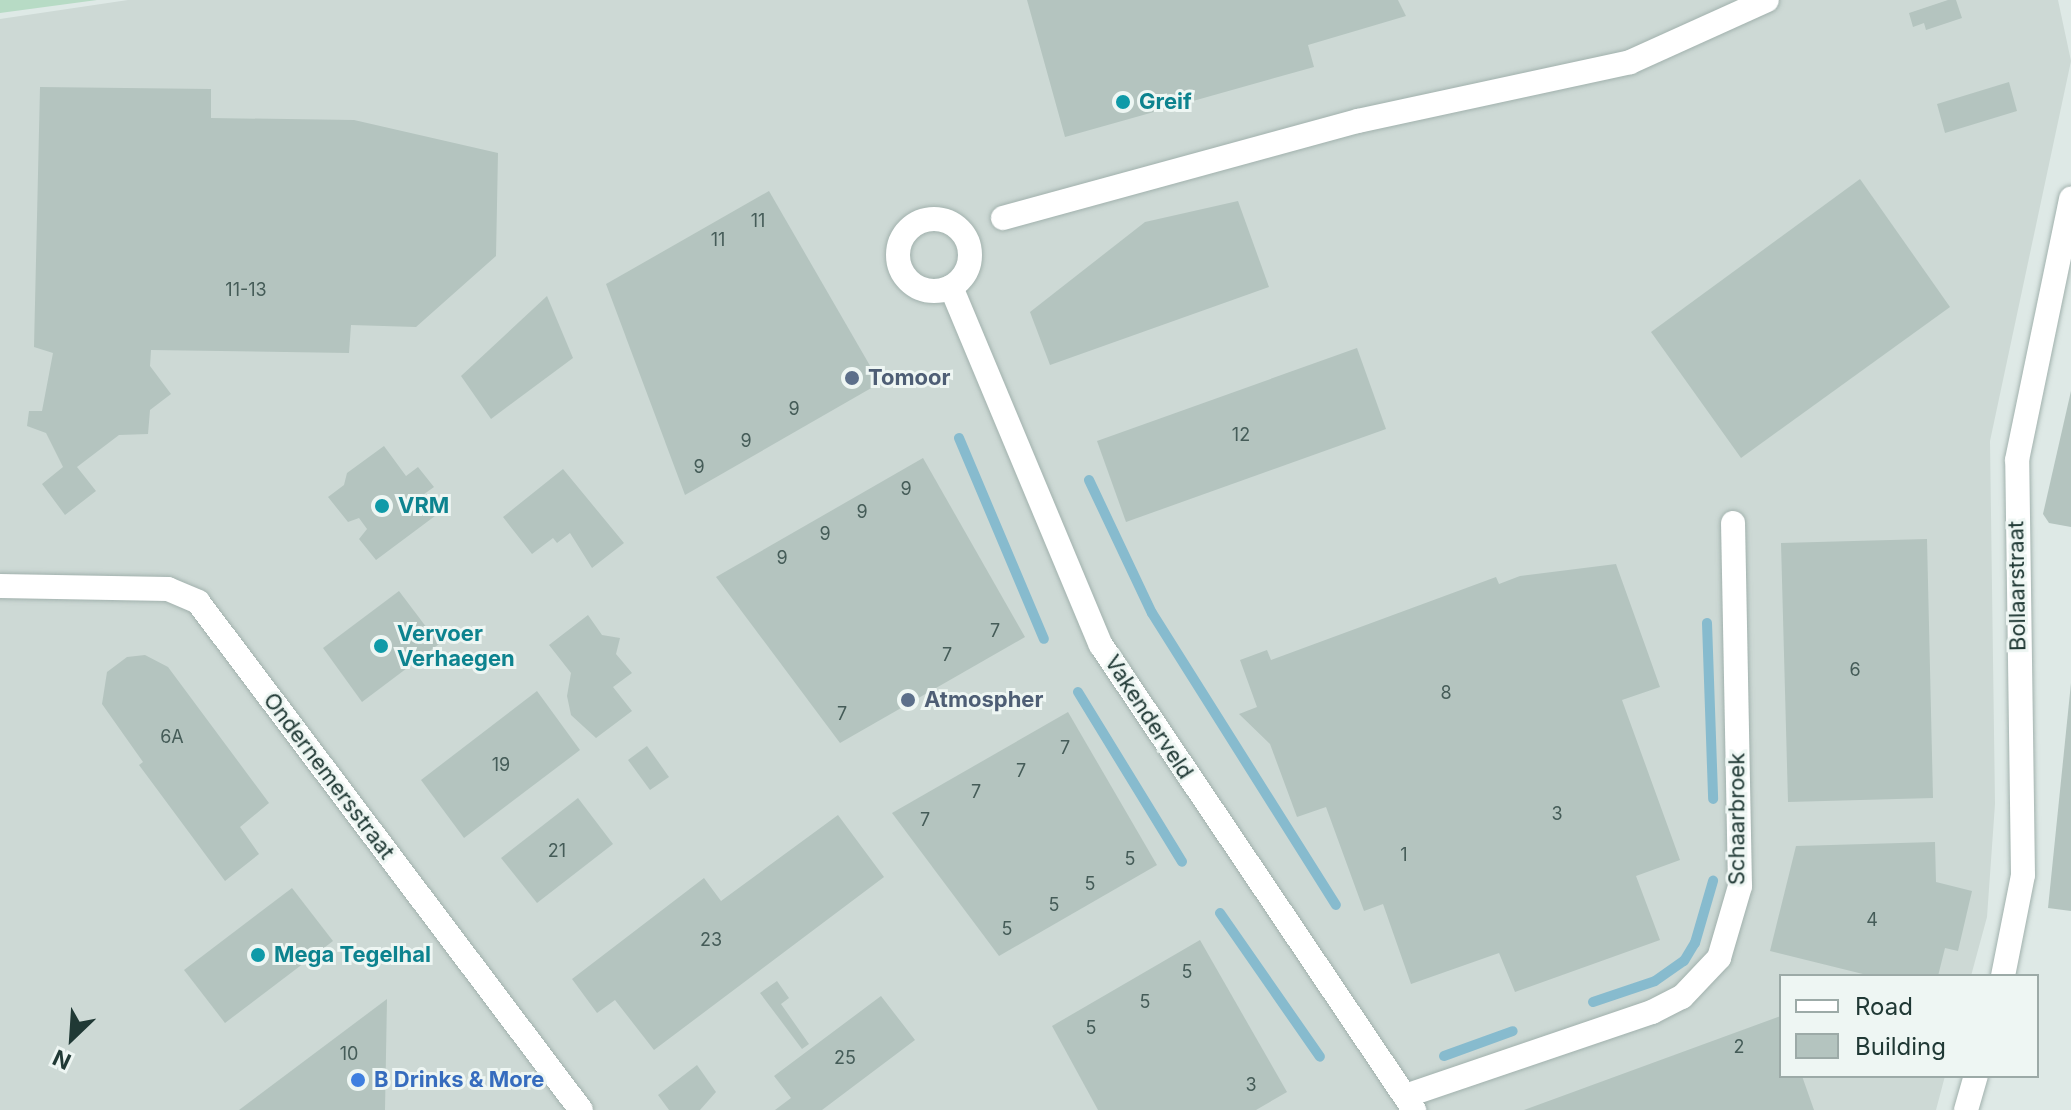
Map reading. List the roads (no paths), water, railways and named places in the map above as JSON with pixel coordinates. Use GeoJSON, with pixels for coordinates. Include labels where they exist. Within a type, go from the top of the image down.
{"type":"FeatureCollection","features":[{"type":"Feature","properties":{"kind":"street"},"geometry":{"type":"LineString","coordinates":[[1003,218],[1358,121],[1630,62],[1767,0]]}},
{"type":"Feature","properties":{"kind":"street","name":"Bollaarstraat"},"geometry":{"type":"LineString","coordinates":[[2003,974],[2023,875],[2017,460],[2071,199]]}},
{"type":"Feature","properties":{"kind":"street","name":"Vakenderveld"},"geometry":{"type":"LineString","coordinates":[[951,287],[1101,645],[1411,1103]]}},
{"type":"Feature","properties":{"kind":"street","name":"Schaarbroek"},"geometry":{"type":"LineString","coordinates":[[1411,1103],[1652,1012],[1682,997],[1719,958],[1740,886],[1733,523]]}},
{"type":"Feature","properties":{"kind":"street","name":"Ondernemersstraat"},"geometry":{"type":"LineString","coordinates":[[0,586],[168,589],[198,602],[581,1110]]}},
{"type":"Feature","properties":{"kind":"street"},"geometry":{"type":"LineString","coordinates":[[1966,1110],[1975,1078]]}},
{"type":"Feature","properties":{"kind":"waterway"},"geometry":{"type":"LineString","coordinates":[[959,438],[1044,639]]}},
{"type":"Feature","properties":{"kind":"waterway"},"geometry":{"type":"LineString","coordinates":[[1089,480],[1152,613],[1336,905]]}},
{"type":"Feature","properties":{"kind":"waterway"},"geometry":{"type":"LineString","coordinates":[[1707,623],[1713,799]]}},
{"type":"Feature","properties":{"kind":"waterway"},"geometry":{"type":"LineString","coordinates":[[1078,692],[1182,862]]}},
{"type":"Feature","properties":{"kind":"waterway"},"geometry":{"type":"LineString","coordinates":[[1593,1002],[1655,981],[1684,961],[1695,943],[1713,881]]}},
{"type":"Feature","properties":{"kind":"waterway"},"geometry":{"type":"LineString","coordinates":[[1220,913],[1320,1057]]}},
{"type":"Feature","properties":{"kind":"waterway"},"geometry":{"type":"LineString","coordinates":[[1444,1056],[1513,1031]]}},
{"type":"Feature","properties":{"kind":"place","name":"Greif"},"geometry":{"type":"Point","coordinates":[1123,102]}},
{"type":"Feature","properties":{"kind":"place","name":"Tomoor"},"geometry":{"type":"Point","coordinates":[852,378]}},
{"type":"Feature","properties":{"kind":"place","name":"VRM"},"geometry":{"type":"Point","coordinates":[382,506]}},
{"type":"Feature","properties":{"kind":"place","name":"Vervoer Verhaegen"},"geometry":{"type":"Point","coordinates":[381,646]}},
{"type":"Feature","properties":{"kind":"place","name":"Atmospher"},"geometry":{"type":"Point","coordinates":[908,700]}},
{"type":"Feature","properties":{"kind":"place","name":"Mega Tegelhal"},"geometry":{"type":"Point","coordinates":[258,955]}},
{"type":"Feature","properties":{"kind":"place","name":"B Drinks & More"},"geometry":{"type":"Point","coordinates":[358,1080]}}]}
